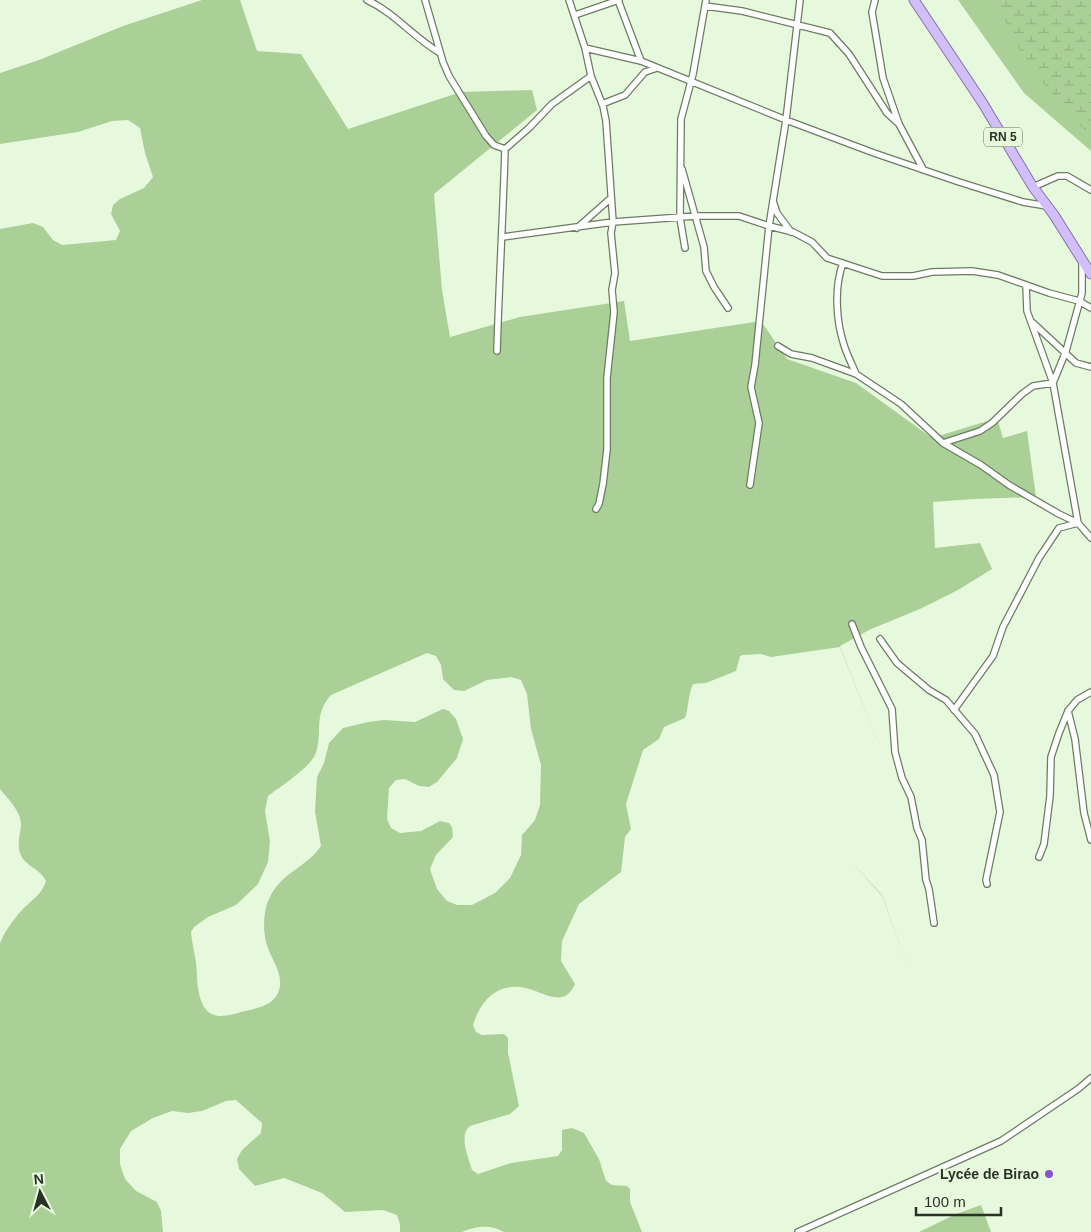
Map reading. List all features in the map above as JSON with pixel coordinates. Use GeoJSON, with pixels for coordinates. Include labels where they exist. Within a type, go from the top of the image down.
{"type":"FeatureCollection","features":[{"type":"Feature","properties":{"kind":"main road","name":"RN 5"},"geometry":{"type":"LineString","coordinates":[[914,0],[982,102],[1033,187],[1091,274]]}},
{"type":"Feature","properties":{"kind":"street"},"geometry":{"type":"LineString","coordinates":[[367,0],[397,18],[429,46],[440,53]]}},
{"type":"Feature","properties":{"kind":"street"},"geometry":{"type":"LineString","coordinates":[[425,0],[440,53],[449,76],[465,105],[486,136],[494,145],[505,149]]}},
{"type":"Feature","properties":{"kind":"street"},"geometry":{"type":"LineString","coordinates":[[569,0],[606,122],[613,222],[611,233],[615,272],[612,290],[614,312],[607,378],[607,449],[603,484],[599,504],[596,509]]}},
{"type":"Feature","properties":{"kind":"street"},"geometry":{"type":"LineString","coordinates":[[575,15],[619,0],[641,61]]}},
{"type":"Feature","properties":{"kind":"street"},"geometry":{"type":"LineString","coordinates":[[750,485],[759,423],[751,387],[755,365],[769,226],[786,120],[800,0]]}},
{"type":"Feature","properties":{"kind":"street"},"geometry":{"type":"LineString","coordinates":[[875,0],[872,12],[883,78],[899,124],[923,169]]}},
{"type":"Feature","properties":{"kind":"street"},"geometry":{"type":"LineString","coordinates":[[686,248],[680,218],[681,119],[693,74],[706,3],[819,30],[834,36],[849,54],[887,113],[899,124]]}},
{"type":"Feature","properties":{"kind":"street"},"geometry":{"type":"LineString","coordinates":[[585,48],[641,61],[786,120],[874,153],[1023,202],[1047,206]]}},
{"type":"Feature","properties":{"kind":"street"},"geometry":{"type":"LineString","coordinates":[[602,104],[626,95],[645,72],[657,68]]}},
{"type":"Feature","properties":{"kind":"street"},"geometry":{"type":"LineString","coordinates":[[497,352],[505,149],[552,104],[591,76]]}},
{"type":"Feature","properties":{"kind":"street"},"geometry":{"type":"LineString","coordinates":[[680,161],[704,247],[706,271],[728,308]]}},
{"type":"Feature","properties":{"kind":"street"},"geometry":{"type":"LineString","coordinates":[[1033,187],[1058,176],[1067,176],[1091,190]]}},
{"type":"Feature","properties":{"kind":"street"},"geometry":{"type":"LineString","coordinates":[[578,228],[611,198]]}},
{"type":"Feature","properties":{"kind":"street"},"geometry":{"type":"LineString","coordinates":[[773,200],[777,213],[791,232]]}},
{"type":"Feature","properties":{"kind":"street"},"geometry":{"type":"LineString","coordinates":[[503,237],[613,222],[696,216],[739,216],[791,232],[812,242],[827,258],[882,276],[913,276],[932,272],[972,271],[998,275],[1049,293],[1080,301],[1091,308]]}},
{"type":"Feature","properties":{"kind":"street"},"geometry":{"type":"LineString","coordinates":[[1053,383],[1065,354],[1082,293],[1082,260]]}},
{"type":"Feature","properties":{"kind":"street"},"geometry":{"type":"LineString","coordinates":[[843,263],[839,274],[837,305],[843,344],[856,374]]}},
{"type":"Feature","properties":{"kind":"street"},"geometry":{"type":"LineString","coordinates":[[1026,285],[1027,311],[1053,383],[1078,523]]}},
{"type":"Feature","properties":{"kind":"street"},"geometry":{"type":"LineString","coordinates":[[1031,322],[1076,363],[1091,367]]}},
{"type":"Feature","properties":{"kind":"street"},"geometry":{"type":"LineString","coordinates":[[778,346],[791,354],[812,358],[856,374],[901,404],[942,442],[1039,503],[1078,523],[1091,538]]}},
{"type":"Feature","properties":{"kind":"street"},"geometry":{"type":"LineString","coordinates":[[942,442],[980,430],[992,423],[1033,386],[1053,383]]}},
{"type":"Feature","properties":{"kind":"street"},"geometry":{"type":"LineString","coordinates":[[954,710],[993,656],[1003,627],[1047,545],[1059,528],[1078,523]]}},
{"type":"Feature","properties":{"kind":"street"},"geometry":{"type":"LineString","coordinates":[[852,624],[860,647],[892,709],[896,752],[902,778],[911,797],[917,828],[922,840],[926,880],[934,923]]}},
{"type":"Feature","properties":{"kind":"street"},"geometry":{"type":"LineString","coordinates":[[880,639],[898,663],[929,690],[946,700],[975,734],[994,776],[1000,812],[986,884]]}},
{"type":"Feature","properties":{"kind":"street"},"geometry":{"type":"LineString","coordinates":[[1039,857],[1044,844],[1050,796],[1051,757],[1068,711],[1077,700],[1091,692]]}},
{"type":"Feature","properties":{"kind":"street"},"geometry":{"type":"LineString","coordinates":[[1068,711],[1075,739],[1084,813],[1091,840]]}},
{"type":"Feature","properties":{"kind":"street"},"geometry":{"type":"LineString","coordinates":[[798,1232],[1001,1141],[1071,1094],[1091,1078]]}},
{"type":"Feature","properties":{"kind":"green space"},"geometry":{"type":"Polygon","coordinates":[[[202,0],[240,0],[257,51],[301,54],[348,129],[461,92],[532,90],[537,110],[434,194],[442,290],[450,337],[520,317],[624,301],[630,341],[761,321],[787,359],[856,383],[932,438],[997,418],[1003,438],[1027,431],[1036,497],[933,502],[935,548],[980,543],[992,569],[958,590],[920,609],[871,629],[840,646],[887,766],[840,647],[771,657],[761,654],[743,655],[740,656],[736,671],[706,683],[693,684],[685,718],[664,727],[659,739],[643,750],[626,804],[631,829],[625,837],[621,872],[579,904],[562,941],[561,961],[575,984],[570,992],[557,998],[527,988],[511,987],[503,989],[489,997],[476,1017],[473,1025],[476,1032],[482,1035],[504,1034],[508,1038],[508,1053],[519,1106],[510,1114],[470,1126],[467,1130],[465,1147],[472,1170],[478,1174],[511,1163],[558,1156],[562,1150],[562,1130],[572,1128],[584,1133],[599,1159],[606,1181],[612,1185],[627,1186],[630,1189],[630,1202],[642,1232],[504,1232],[499,1229],[483,1227],[472,1228],[462,1232],[400,1232],[397,1215],[383,1210],[345,1212],[322,1193],[284,1178],[255,1186],[239,1169],[237,1159],[242,1150],[261,1133],[262,1123],[236,1100],[226,1101],[202,1111],[188,1113],[172,1111],[153,1118],[131,1131],[120,1149],[120,1164],[125,1179],[136,1191],[157,1202],[161,1211],[163,1232],[0,1232],[0,944],[10,925],[21,911],[40,893],[46,881],[40,873],[25,861],[20,853],[21,821],[14,806],[0,789],[0,229],[33,223],[43,227],[53,240],[62,245],[116,240],[120,231],[111,214],[113,205],[120,199],[144,188],[153,177],[145,153],[140,128],[128,120],[112,121],[78,132],[0,144],[0,73],[39,60],[123,26],[202,0]],[[427,653],[331,695],[325,703],[320,718],[319,740],[312,760],[301,771],[268,796],[265,811],[270,841],[268,862],[258,884],[236,905],[208,917],[194,927],[191,932],[199,995],[206,1010],[212,1014],[224,1016],[258,1008],[271,1002],[278,993],[280,986],[279,973],[265,937],[264,920],[266,908],[270,897],[281,882],[309,859],[321,846],[315,812],[317,777],[324,763],[329,743],[343,728],[384,720],[415,722],[443,709],[449,711],[456,719],[463,739],[457,758],[437,782],[429,787],[419,786],[405,779],[396,780],[389,788],[387,819],[391,828],[400,833],[421,831],[440,821],[449,823],[452,827],[453,837],[436,855],[430,869],[437,889],[447,901],[457,905],[472,905],[495,893],[510,878],[521,855],[522,835],[535,820],[540,805],[541,765],[531,729],[527,694],[521,680],[511,677],[487,680],[464,691],[454,690],[443,679],[441,665],[436,656],[427,653]]]}},
{"type":"Feature","properties":{"kind":"green space"},"geometry":{"type":"Polygon","coordinates":[[[958,0],[1091,0],[1091,151],[1024,93],[958,0]]]}},
{"type":"Feature","properties":{"kind":"green space"},"geometry":{"type":"Polygon","coordinates":[[[990,0],[1091,0],[1091,135],[1067,114],[1027,62],[1017,46],[1009,27],[990,0]]]}},
{"type":"Feature","properties":{"kind":"green space"},"geometry":{"type":"Polygon","coordinates":[[[850,860],[882,895],[913,980],[882,896],[850,860]]]}},
{"type":"Feature","properties":{"kind":"green space"},"geometry":{"type":"Polygon","coordinates":[[[981,1205],[991,1232],[919,1232],[954,1215],[981,1205]]]}},
{"type":"Feature","properties":{"kind":"place","name":"Lycée de Birao"},"geometry":{"type":"Point","coordinates":[1049,1174]}}]}
